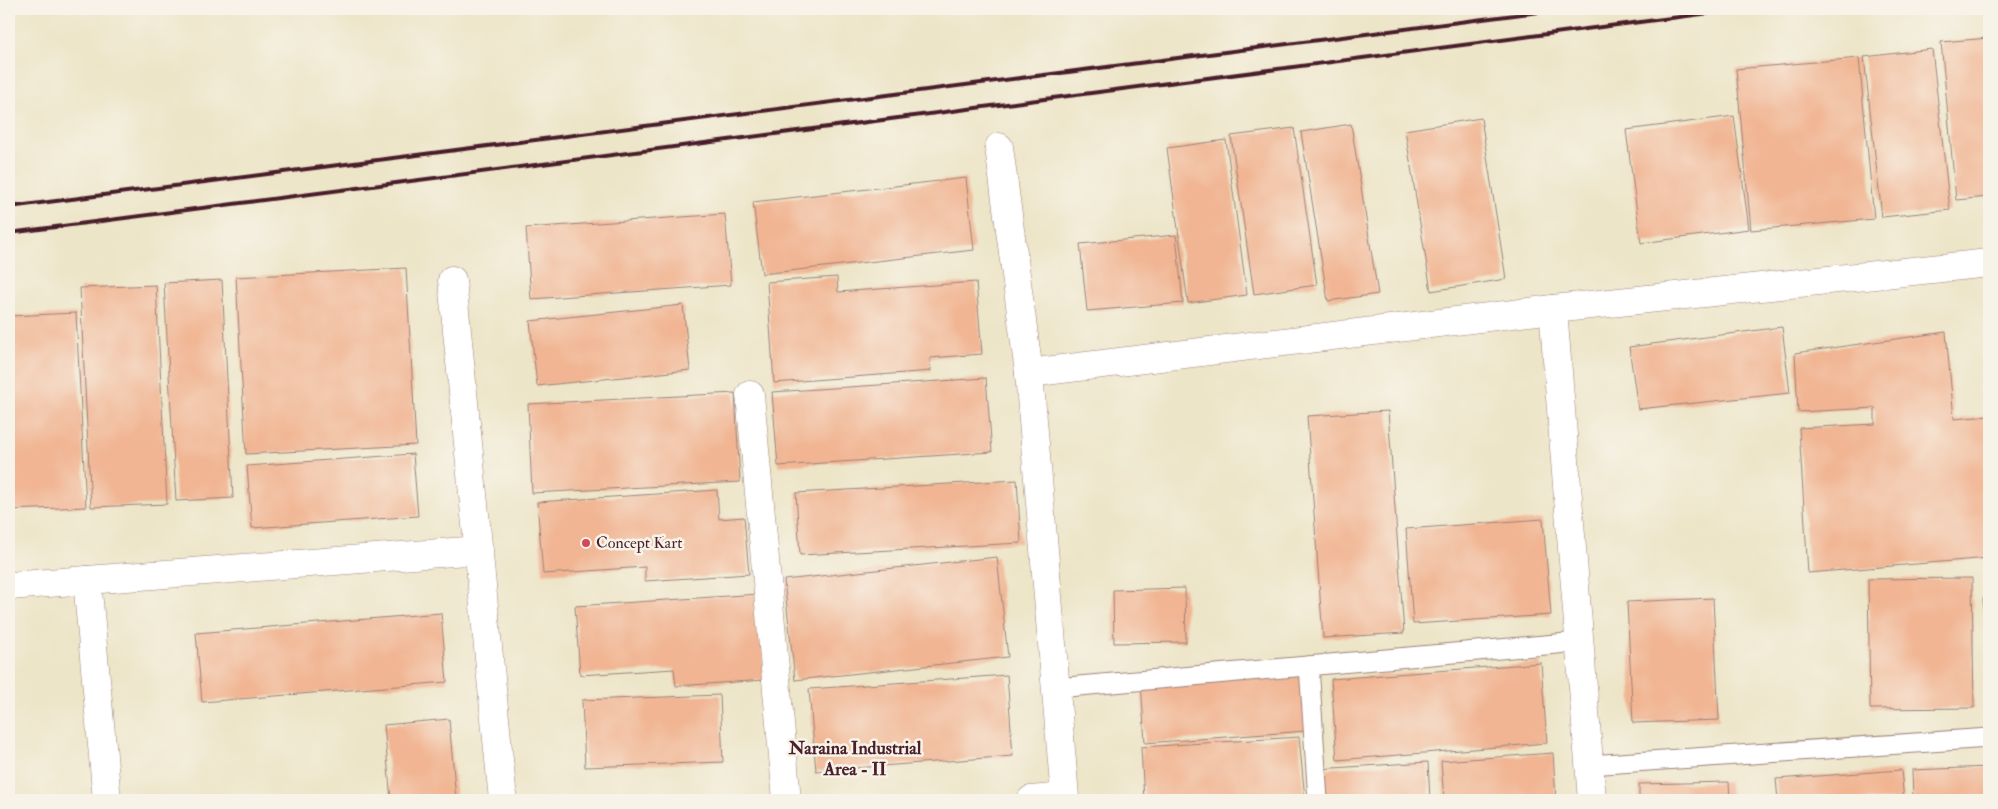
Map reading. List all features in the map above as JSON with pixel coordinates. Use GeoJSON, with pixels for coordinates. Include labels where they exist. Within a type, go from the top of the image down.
{"type":"FeatureCollection","features":[{"type":"Feature","properties":{"kind":"street"},"geometry":{"type":"LineString","coordinates":[[999,147],[1030,373],[1066,799],[1031,800]]}},
{"type":"Feature","properties":{"kind":"street"},"geometry":{"type":"LineString","coordinates":[[1030,373],[1553,309],[1989,263]]}},
{"type":"Feature","properties":{"kind":"street"},"geometry":{"type":"LineString","coordinates":[[452,280],[504,800]]}},
{"type":"Feature","properties":{"kind":"street"},"geometry":{"type":"LineString","coordinates":[[1553,309],[1592,800]]}},
{"type":"Feature","properties":{"kind":"street"},"geometry":{"type":"LineString","coordinates":[[750,395],[787,800]]}},
{"type":"Feature","properties":{"kind":"street"},"geometry":{"type":"LineString","coordinates":[[9,586],[479,550]]}},
{"type":"Feature","properties":{"kind":"street"},"geometry":{"type":"LineString","coordinates":[[87,580],[107,800]]}},
{"type":"Feature","properties":{"kind":"lane"},"geometry":{"type":"LineString","coordinates":[[1056,688],[1579,642]]}},
{"type":"Feature","properties":{"kind":"lane"},"geometry":{"type":"LineString","coordinates":[[1309,666],[1318,800]]}},
{"type":"Feature","properties":{"kind":"lane"},"geometry":{"type":"LineString","coordinates":[[1589,765],[1989,738]]}},
{"type":"Feature","properties":{"kind":"building"},"geometry":{"type":"Polygon","coordinates":[[[1989,38],[1989,197],[1956,200],[1941,42],[1989,38]]]}},
{"type":"Feature","properties":{"kind":"building"},"geometry":{"type":"Polygon","coordinates":[[[1932,49],[1950,210],[1882,217],[1864,57],[1932,49]]]}},
{"type":"Feature","properties":{"kind":"building"},"geometry":{"type":"Polygon","coordinates":[[[1859,58],[1874,219],[1751,230],[1736,69],[1859,58]]]}},
{"type":"Feature","properties":{"kind":"building"},"geometry":{"type":"Polygon","coordinates":[[[1734,116],[1749,229],[1641,243],[1626,130],[1734,116]]]}},
{"type":"Feature","properties":{"kind":"building"},"geometry":{"type":"Polygon","coordinates":[[[1481,118],[1506,279],[1431,291],[1405,130],[1481,118]]]}},
{"type":"Feature","properties":{"kind":"building"},"geometry":{"type":"Polygon","coordinates":[[[1351,124],[1378,294],[1328,301],[1301,132],[1351,124]]]}},
{"type":"Feature","properties":{"kind":"building"},"geometry":{"type":"Polygon","coordinates":[[[1294,128],[1317,285],[1254,294],[1231,136],[1294,128]]]}},
{"type":"Feature","properties":{"kind":"building"},"geometry":{"type":"Polygon","coordinates":[[[1226,140],[1247,295],[1188,303],[1167,148],[1226,140]]]}},
{"type":"Feature","properties":{"kind":"building"},"geometry":{"type":"Polygon","coordinates":[[[966,178],[974,250],[762,274],[753,202],[966,178]]]}},
{"type":"Feature","properties":{"kind":"building"},"geometry":{"type":"Polygon","coordinates":[[[725,214],[731,285],[531,299],[526,228],[725,214]]]}},
{"type":"Feature","properties":{"kind":"building"},"geometry":{"type":"Polygon","coordinates":[[[1176,235],[1183,303],[1087,311],[1080,244],[1176,235]]]}},
{"type":"Feature","properties":{"kind":"building"},"geometry":{"type":"Polygon","coordinates":[[[406,268],[416,445],[246,454],[236,277],[406,268]]]}},
{"type":"Feature","properties":{"kind":"building"},"geometry":{"type":"Polygon","coordinates":[[[837,277],[838,292],[976,282],[982,354],[930,358],[931,371],[774,383],[767,282],[837,277]]]}},
{"type":"Feature","properties":{"kind":"building"},"geometry":{"type":"Polygon","coordinates":[[[222,280],[233,498],[176,501],[164,283],[222,280]]]}},
{"type":"Feature","properties":{"kind":"building"},"geometry":{"type":"Polygon","coordinates":[[[156,285],[167,504],[91,507],[80,288],[156,285]]]}},
{"type":"Feature","properties":{"kind":"building"},"geometry":{"type":"Polygon","coordinates":[[[683,305],[690,370],[537,386],[530,321],[683,305]]]}},
{"type":"Feature","properties":{"kind":"building"},"geometry":{"type":"Polygon","coordinates":[[[76,313],[86,507],[9,510],[9,316],[76,313]]]}},
{"type":"Feature","properties":{"kind":"building"},"geometry":{"type":"Polygon","coordinates":[[[1782,327],[1790,393],[1638,409],[1629,347],[1782,327]]]}},
{"type":"Feature","properties":{"kind":"building"},"geometry":{"type":"Polygon","coordinates":[[[1946,332],[1954,419],[1989,416],[1989,558],[1808,573],[1799,428],[1875,424],[1875,408],[1798,412],[1795,353],[1946,332]]]}},
{"type":"Feature","properties":{"kind":"building"},"geometry":{"type":"Polygon","coordinates":[[[986,378],[992,452],[778,466],[772,392],[986,378]]]}},
{"type":"Feature","properties":{"kind":"building"},"geometry":{"type":"Polygon","coordinates":[[[735,393],[740,482],[532,493],[528,404],[735,393]]]}},
{"type":"Feature","properties":{"kind":"building"},"geometry":{"type":"Polygon","coordinates":[[[1388,411],[1404,633],[1323,638],[1307,416],[1388,411]]]}},
{"type":"Feature","properties":{"kind":"building"},"geometry":{"type":"Polygon","coordinates":[[[413,454],[418,516],[252,528],[247,466],[413,454]]]}},
{"type":"Feature","properties":{"kind":"building"},"geometry":{"type":"Polygon","coordinates":[[[1017,480],[1021,543],[800,555],[796,493],[1017,480]]]}},
{"type":"Feature","properties":{"kind":"building"},"geometry":{"type":"Polygon","coordinates":[[[717,490],[719,519],[744,517],[749,574],[645,581],[645,567],[543,574],[537,502],[717,490]]]}},
{"type":"Feature","properties":{"kind":"building"},"geometry":{"type":"Polygon","coordinates":[[[1543,519],[1551,615],[1413,624],[1406,529],[1543,519]]]}},
{"type":"Feature","properties":{"kind":"building"},"geometry":{"type":"Polygon","coordinates":[[[997,557],[1008,657],[795,680],[784,580],[997,557]]]}},
{"type":"Feature","properties":{"kind":"building"},"geometry":{"type":"Polygon","coordinates":[[[1972,578],[1974,708],[1870,709],[1868,579],[1972,578]]]}},
{"type":"Feature","properties":{"kind":"building"},"geometry":{"type":"Polygon","coordinates":[[[1185,588],[1186,642],[1114,643],[1113,590],[1185,588]]]}},
{"type":"Feature","properties":{"kind":"building"},"geometry":{"type":"Polygon","coordinates":[[[759,594],[765,680],[676,686],[674,669],[580,675],[575,606],[759,594]]]}},
{"type":"Feature","properties":{"kind":"building"},"geometry":{"type":"Polygon","coordinates":[[[1713,598],[1719,720],[1633,723],[1627,602],[1713,598]]]}},
{"type":"Feature","properties":{"kind":"building"},"geometry":{"type":"Polygon","coordinates":[[[1983,598],[1989,598],[1989,671],[1988,671],[1983,598]]]}},
{"type":"Feature","properties":{"kind":"building"},"geometry":{"type":"Polygon","coordinates":[[[441,613],[447,682],[202,702],[196,633],[441,613]]]}},
{"type":"Feature","properties":{"kind":"building"},"geometry":{"type":"Polygon","coordinates":[[[1541,663],[1547,743],[1337,760],[1331,679],[1541,663]]]}},
{"type":"Feature","properties":{"kind":"building"},"geometry":{"type":"Polygon","coordinates":[[[1301,671],[1306,731],[1145,743],[1141,682],[1301,671]]]}},
{"type":"Feature","properties":{"kind":"building"},"geometry":{"type":"Polygon","coordinates":[[[1007,675],[1013,756],[816,771],[809,689],[1007,675]]]}},
{"type":"Feature","properties":{"kind":"building"},"geometry":{"type":"Polygon","coordinates":[[[720,695],[723,762],[585,767],[582,700],[720,695]]]}},
{"type":"Feature","properties":{"kind":"building"},"geometry":{"type":"Polygon","coordinates":[[[449,719],[456,800],[391,800],[384,725],[449,719]]]}},
{"type":"Feature","properties":{"kind":"building"},"geometry":{"type":"Polygon","coordinates":[[[1299,737],[1305,799],[1144,800],[1141,747],[1299,737]]]}},
{"type":"Feature","properties":{"kind":"building"},"geometry":{"type":"Polygon","coordinates":[[[1553,753],[1556,800],[1444,800],[1441,761],[1553,753]]]}},
{"type":"Feature","properties":{"kind":"building"},"geometry":{"type":"Polygon","coordinates":[[[1428,762],[1430,800],[1319,800],[1317,769],[1428,762]]]}},
{"type":"Feature","properties":{"kind":"building"},"geometry":{"type":"Polygon","coordinates":[[[1989,767],[1989,800],[1913,800],[1912,770],[1989,767]]]}},
{"type":"Feature","properties":{"kind":"building"},"geometry":{"type":"Polygon","coordinates":[[[1901,770],[1904,800],[1778,800],[1776,779],[1901,770]]]}},
{"type":"Feature","properties":{"kind":"building"},"geometry":{"type":"Polygon","coordinates":[[[1729,782],[1730,800],[1639,800],[1639,784],[1729,782]]]}},
{"type":"Feature","properties":{"kind":"railway"},"geometry":{"type":"LineString","coordinates":[[9,207],[1562,9]]}},
{"type":"Feature","properties":{"kind":"railway"},"geometry":{"type":"LineString","coordinates":[[9,233],[1741,9]]}},
{"type":"Feature","properties":{"kind":"place","name":"Concept Kart"},"geometry":{"type":"Point","coordinates":[586,543]}},
{"type":"Feature","properties":{"kind":"district","name":"Naraina Industrial Area - II"},"geometry":{"type":"Point","coordinates":[855,758]}}]}
